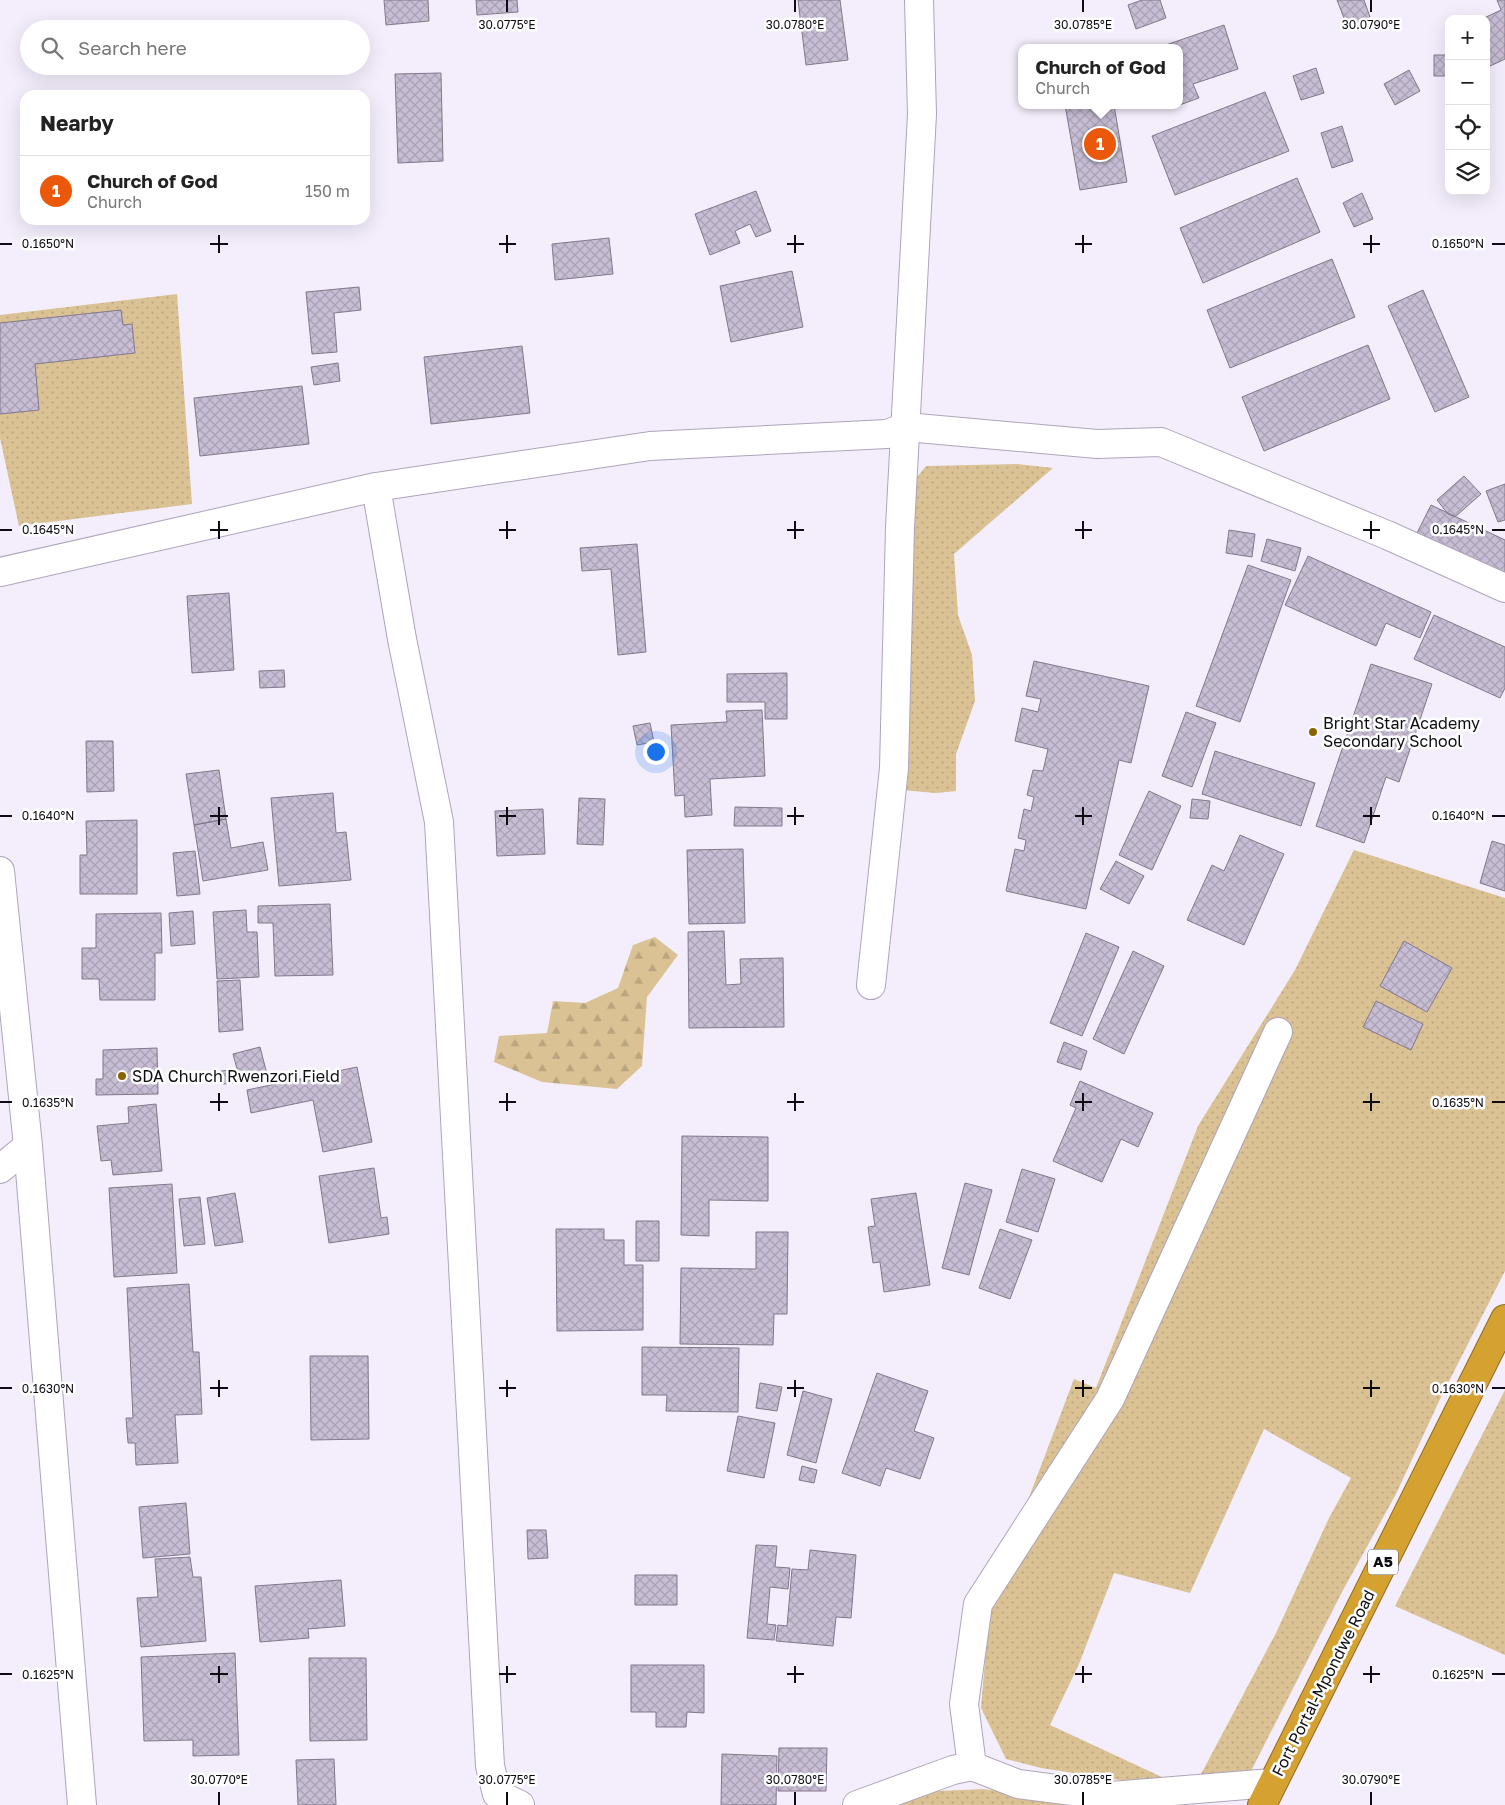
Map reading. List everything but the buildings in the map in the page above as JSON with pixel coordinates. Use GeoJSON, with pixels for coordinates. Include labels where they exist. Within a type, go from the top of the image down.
{"type":"FeatureCollection","features":[{"type":"Feature","properties":{"kind":"highway","name":"Fort Portal-Mpondwe Road"},"geometry":{"type":"LineString","coordinates":[[1267,1794],[1505,1319]]}},
{"type":"Feature","properties":{"kind":"street"},"geometry":{"type":"LineString","coordinates":[[871,986],[894,768],[900,527],[922,114],[919,0]]}},
{"type":"Feature","properties":{"kind":"street"},"geometry":{"type":"LineString","coordinates":[[0,572],[376,487],[650,446],[887,434],[906,427],[1097,444],[1161,442],[1387,534],[1505,588]]}},
{"type":"Feature","properties":{"kind":"street"},"geometry":{"type":"LineString","coordinates":[[376,487],[402,639],[439,822],[490,1766],[497,1794],[520,1805]]}},
{"type":"Feature","properties":{"kind":"street"},"geometry":{"type":"LineString","coordinates":[[0,871],[28,1146],[82,1805]]}},
{"type":"Feature","properties":{"kind":"street"},"geometry":{"type":"LineString","coordinates":[[972,1766],[964,1704],[978,1604],[1110,1399],[1278,1032]]}},
{"type":"Feature","properties":{"kind":"street"},"geometry":{"type":"LineString","coordinates":[[0,1168],[28,1146]]}},
{"type":"Feature","properties":{"kind":"street"},"geometry":{"type":"LineString","coordinates":[[857,1805],[953,1770],[972,1766],[1018,1784],[1111,1796],[1267,1794]]}},
{"type":"Feature","properties":{"kind":"green space"},"geometry":{"type":"Polygon","coordinates":[[[177,294],[192,504],[19,526],[0,438],[0,315],[177,294]]]}},
{"type":"Feature","properties":{"kind":"green space"},"geometry":{"type":"Polygon","coordinates":[[[1017,464],[1053,468],[954,554],[958,615],[972,655],[975,701],[956,754],[956,791],[936,793],[901,790],[902,496],[926,466],[1017,464]]]}},
{"type":"Feature","properties":{"kind":"green space"},"geometry":{"type":"Polygon","coordinates":[[[1354,850],[1505,898],[1505,1271],[1442,1395],[1396,1494],[1342,1592],[1250,1773],[1192,1791],[1041,1768],[1006,1759],[981,1708],[990,1600],[1074,1379],[1096,1388],[1198,1126],[1295,970],[1354,850]],[[1264,1429],[1190,1593],[1114,1573],[1079,1664],[1050,1725],[1192,1791],[1276,1633],[1329,1518],[1351,1478],[1264,1429]]]}},
{"type":"Feature","properties":{"kind":"green space"},"geometry":{"type":"Polygon","coordinates":[[[655,937],[678,955],[647,997],[642,1066],[617,1089],[542,1082],[494,1062],[499,1036],[547,1033],[553,1001],[585,1003],[618,988],[633,945],[655,937]]]}},
{"type":"Feature","properties":{"kind":"green space"},"geometry":{"type":"Polygon","coordinates":[[[1505,1390],[1505,1655],[1395,1606],[1505,1390]]]}},
{"type":"Feature","properties":{"kind":"green space"},"geometry":{"type":"Polygon","coordinates":[[[983,1789],[1104,1805],[888,1805],[938,1791],[983,1789]]]}},
{"type":"Feature","properties":{"kind":"place","name":"Church of God"},"geometry":{"type":"Point","coordinates":[1100,144]}},
{"type":"Feature","properties":{"kind":"place","name":"Bright Star Academy Secondary School"},"geometry":{"type":"Point","coordinates":[1313,732]}},
{"type":"Feature","properties":{"kind":"place","name":"SDA Church Rwenzori Field"},"geometry":{"type":"Point","coordinates":[122,1076]}}]}
